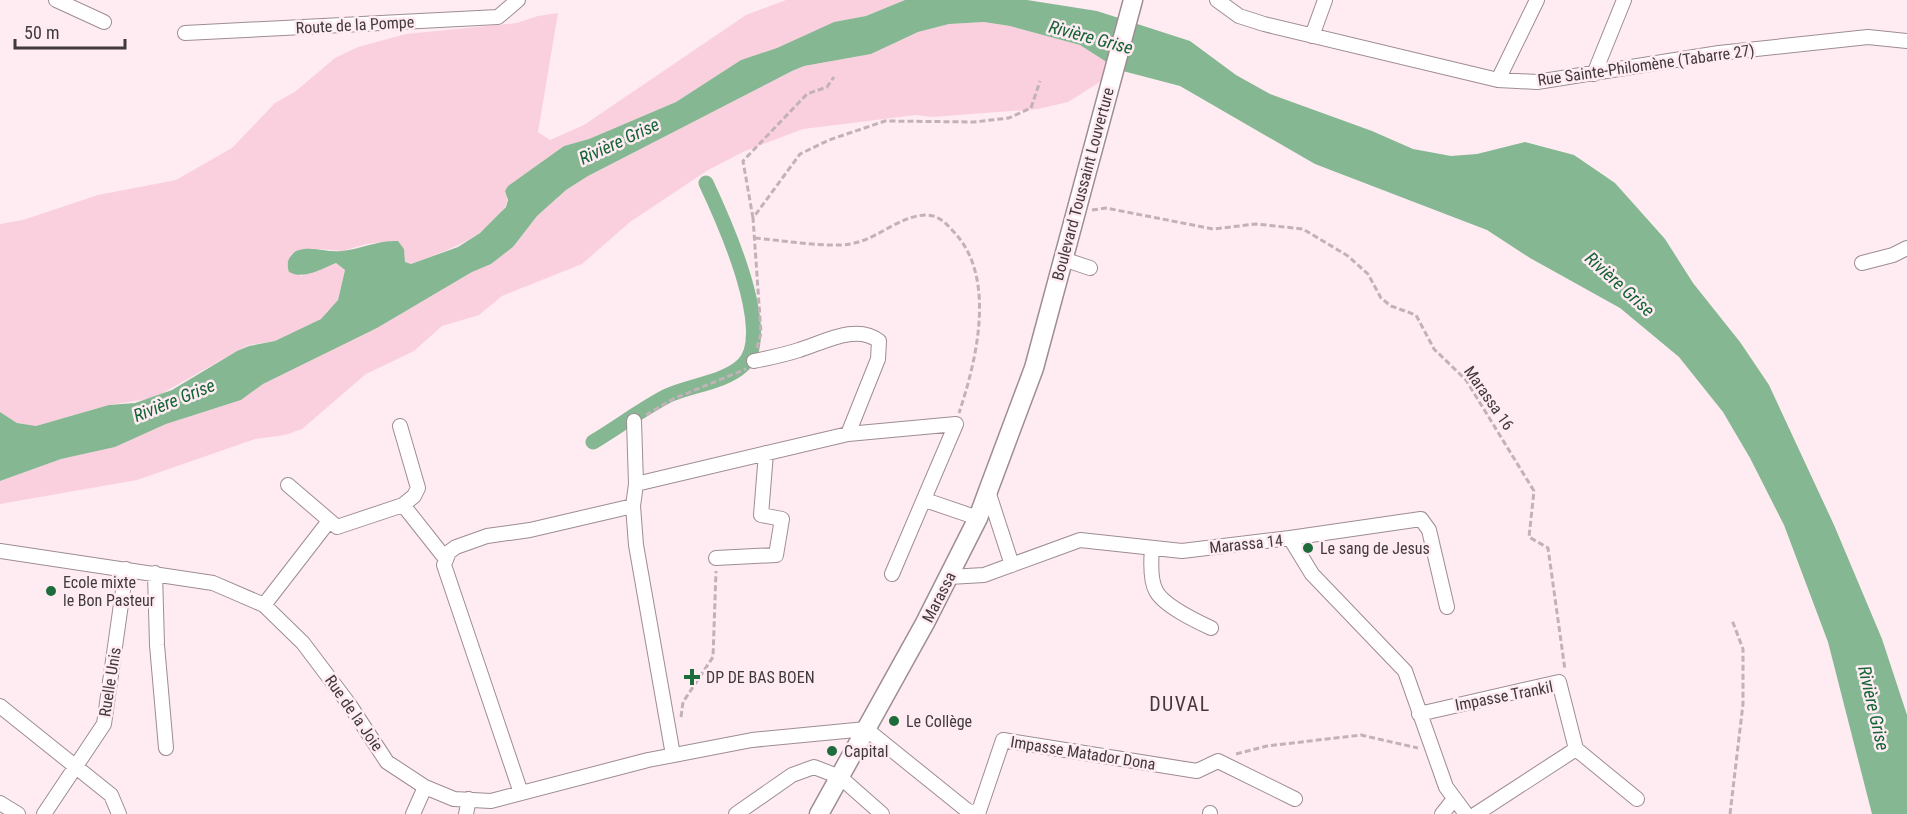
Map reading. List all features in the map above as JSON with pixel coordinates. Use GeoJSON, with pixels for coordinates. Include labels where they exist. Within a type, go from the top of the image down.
{"type":"FeatureCollection","features":[{"type":"Feature","properties":{"kind":"main road","name":"Boulevard Toussaint Louverture"},"geometry":{"type":"LineString","coordinates":[[1034,368],[1133,1]]}},
{"type":"Feature","properties":{"kind":"main road","name":"Marassa"},"geometry":{"type":"LineString","coordinates":[[819,814],[949,577],[978,518],[1034,368]]}},
{"type":"Feature","properties":{"kind":"street"},"geometry":{"type":"LineString","coordinates":[[56,0],[104,21]]}},
{"type":"Feature","properties":{"kind":"street","name":"Route de la Pompe"},"geometry":{"type":"LineString","coordinates":[[185,33],[498,17],[518,0]]}},
{"type":"Feature","properties":{"kind":"street","name":"Rue Sainte-Philomène (Tabarre 27)"},"geometry":{"type":"LineString","coordinates":[[1217,0],[1239,16],[1312,36],[1498,80],[1537,82],[1719,53],[1868,37],[1907,41]]}},
{"type":"Feature","properties":{"kind":"street"},"geometry":{"type":"LineString","coordinates":[[1312,36],[1325,0]]}},
{"type":"Feature","properties":{"kind":"street"},"geometry":{"type":"LineString","coordinates":[[1498,80],[1537,0]]}},
{"type":"Feature","properties":{"kind":"street"},"geometry":{"type":"LineString","coordinates":[[1594,74],[1624,0]]}},
{"type":"Feature","properties":{"kind":"street"},"geometry":{"type":"LineString","coordinates":[[1862,263],[1893,255],[1907,248]]}},
{"type":"Feature","properties":{"kind":"street"},"geometry":{"type":"LineString","coordinates":[[1063,259],[1090,268]]}},
{"type":"Feature","properties":{"kind":"street"},"geometry":{"type":"LineString","coordinates":[[754,361],[782,356],[843,335],[873,336],[879,341],[878,359],[848,434]]}},
{"type":"Feature","properties":{"kind":"street"},"geometry":{"type":"LineString","coordinates":[[634,421],[636,484],[633,506],[636,545],[673,755]]}},
{"type":"Feature","properties":{"kind":"street"},"geometry":{"type":"LineString","coordinates":[[636,484],[848,434],[956,424],[892,574]]}},
{"type":"Feature","properties":{"kind":"street"},"geometry":{"type":"LineString","coordinates":[[288,485],[329,522],[342,528],[403,505],[414,496],[418,488],[400,426]]}},
{"type":"Feature","properties":{"kind":"street"},"geometry":{"type":"LineString","coordinates":[[716,558],[776,555],[782,519],[761,515],[766,453]]}},
{"type":"Feature","properties":{"kind":"street"},"geometry":{"type":"LineString","coordinates":[[988,491],[1012,565]]}},
{"type":"Feature","properties":{"kind":"street"},"geometry":{"type":"LineString","coordinates":[[925,500],[978,518]]}},
{"type":"Feature","properties":{"kind":"street"},"geometry":{"type":"LineString","coordinates":[[403,505],[445,558]]}},
{"type":"Feature","properties":{"kind":"street"},"geometry":{"type":"LineString","coordinates":[[521,793],[444,565],[445,558],[456,547],[487,536],[530,530],[633,506]]}},
{"type":"Feature","properties":{"kind":"street"},"geometry":{"type":"LineString","coordinates":[[1290,538],[1421,519],[1429,530],[1447,607]]}},
{"type":"Feature","properties":{"kind":"street"},"geometry":{"type":"LineString","coordinates":[[264,605],[329,522]]}},
{"type":"Feature","properties":{"kind":"street","name":"Marassa 14"},"geometry":{"type":"LineString","coordinates":[[949,577],[984,575],[1080,540],[1182,551],[1290,538],[1312,574],[1405,671],[1432,752],[1454,799],[1466,814]]}},
{"type":"Feature","properties":{"kind":"street"},"geometry":{"type":"LineString","coordinates":[[1152,548],[1151,560],[1156,591],[1182,613],[1211,628]]}},
{"type":"Feature","properties":{"kind":"street","name":"Rue de la Joie"},"geometry":{"type":"LineString","coordinates":[[0,551],[213,583],[264,605],[303,643],[349,704],[387,762],[425,787],[454,799],[491,801],[673,755],[752,740],[866,729]]}},
{"type":"Feature","properties":{"kind":"street","name":"Ruelle Unis"},"geometry":{"type":"LineString","coordinates":[[44,814],[78,767],[104,724],[126,569]]}},
{"type":"Feature","properties":{"kind":"street"},"geometry":{"type":"LineString","coordinates":[[155,573],[166,748]]}},
{"type":"Feature","properties":{"kind":"street","name":"Impasse Trankil"},"geometry":{"type":"LineString","coordinates":[[1419,714],[1559,682],[1576,749]]}},
{"type":"Feature","properties":{"kind":"street"},"geometry":{"type":"LineString","coordinates":[[0,706],[111,795],[119,814]]}},
{"type":"Feature","properties":{"kind":"street","name":"Impasse Matador Dona"},"geometry":{"type":"LineString","coordinates":[[866,729],[969,812],[979,811],[1003,740],[1197,771],[1218,761],[1226,765]]}},
{"type":"Feature","properties":{"kind":"street"},"geometry":{"type":"LineString","coordinates":[[1476,814],[1576,749],[1637,799]]}},
{"type":"Feature","properties":{"kind":"street"},"geometry":{"type":"LineString","coordinates":[[1226,765],[1295,799]]}},
{"type":"Feature","properties":{"kind":"street"},"geometry":{"type":"LineString","coordinates":[[736,814],[792,775],[814,766],[840,777],[882,814]]}},
{"type":"Feature","properties":{"kind":"street"},"geometry":{"type":"LineString","coordinates":[[413,814],[425,787]]}},
{"type":"Feature","properties":{"kind":"street"},"geometry":{"type":"LineString","coordinates":[[466,814],[469,799]]}},
{"type":"Feature","properties":{"kind":"street"},"geometry":{"type":"LineString","coordinates":[[1442,814],[1454,799]]}},
{"type":"Feature","properties":{"kind":"street"},"geometry":{"type":"LineString","coordinates":[[0,803],[18,814]]}},
{"type":"Feature","properties":{"kind":"path"},"geometry":{"type":"LineString","coordinates":[[634,421],[673,399],[742,372],[754,361],[761,333],[753,218],[743,161],[807,94],[827,87],[834,77]]}},
{"type":"Feature","properties":{"kind":"path"},"geometry":{"type":"LineString","coordinates":[[753,218],[800,154],[829,140],[885,121],[925,123],[1009,118],[1031,108],[1040,81]]}},
{"type":"Feature","properties":{"kind":"path","name":"Marassa 16"},"geometry":{"type":"LineString","coordinates":[[1075,212],[1106,208],[1213,230],[1256,224],[1303,229],[1348,256],[1368,274],[1381,298],[1391,306],[1416,315],[1434,349],[1466,380],[1534,491],[1529,537],[1548,548],[1566,672],[1559,682]]}},
{"type":"Feature","properties":{"kind":"path"},"geometry":{"type":"LineString","coordinates":[[754,238],[849,244],[882,233],[903,219],[929,215],[943,220],[966,244],[980,285],[974,369],[956,424]]}},
{"type":"Feature","properties":{"kind":"path"},"geometry":{"type":"LineString","coordinates":[[680,723],[684,702],[713,657],[716,558]]}},
{"type":"Feature","properties":{"kind":"path"},"geometry":{"type":"LineString","coordinates":[[1730,814],[1743,704],[1743,649],[1732,620]]}},
{"type":"Feature","properties":{"kind":"path"},"geometry":{"type":"LineString","coordinates":[[1226,765],[1234,754],[1267,746],[1361,735],[1432,752]]}},
{"type":"Feature","properties":{"kind":"shaded area"},"geometry":{"type":"Polygon","coordinates":[[[786,0],[905,0],[866,16],[834,22],[777,48],[741,60],[676,102],[589,139],[564,146],[508,186],[505,207],[486,228],[450,249],[411,264],[405,262],[404,249],[392,241],[367,244],[342,251],[321,249],[291,254],[287,266],[301,276],[336,263],[345,270],[338,300],[321,319],[275,341],[249,345],[154,398],[109,405],[36,426],[17,423],[0,412],[0,224],[23,220],[98,195],[176,180],[232,148],[275,103],[296,91],[335,58],[358,47],[406,34],[517,23],[538,16],[558,13],[538,132],[550,140],[584,125],[746,15],[786,0]]]}},
{"type":"Feature","properties":{"kind":"shaded area"},"geometry":{"type":"Polygon","coordinates":[[[984,22],[1010,26],[1080,45],[1119,70],[1068,102],[1038,109],[932,117],[916,115],[803,129],[745,151],[708,170],[630,222],[582,264],[502,296],[479,315],[442,326],[414,351],[366,374],[302,429],[285,435],[255,439],[137,480],[0,504],[0,481],[61,459],[115,447],[166,424],[241,400],[263,384],[377,328],[472,272],[491,264],[513,247],[537,216],[566,190],[588,176],[792,71],[804,66],[871,54],[918,32],[949,24],[984,22]]]}},
{"type":"Feature","properties":{"kind":"water","name":"Rivière Grise"},"geometry":{"type":"Polygon","coordinates":[[[905,0],[1027,0],[1097,11],[1190,41],[1236,75],[1270,94],[1372,131],[1413,149],[1451,156],[1477,154],[1525,142],[1574,155],[1615,183],[1665,239],[1693,283],[1740,342],[1769,385],[1834,525],[1882,639],[1907,715],[1907,814],[1872,814],[1828,642],[1784,525],[1750,458],[1723,412],[1679,357],[1620,308],[1530,258],[1487,230],[1315,164],[1180,86],[1119,70],[1080,45],[1010,26],[984,22],[949,24],[918,32],[871,54],[804,66],[792,71],[588,176],[566,190],[537,216],[513,247],[491,264],[472,272],[377,328],[263,384],[241,400],[166,424],[115,447],[61,459],[0,481],[0,412],[17,423],[36,426],[109,405],[135,403],[172,390],[237,351],[275,341],[321,319],[338,300],[345,270],[336,263],[307,274],[289,272],[288,260],[296,251],[308,249],[342,251],[398,241],[404,249],[405,262],[411,264],[458,247],[480,233],[506,207],[508,200],[505,191],[508,186],[564,146],[589,139],[676,102],[741,60],[777,48],[834,22],[866,16],[905,0]]]}},
{"type":"Feature","properties":{"kind":"waterway"},"geometry":{"type":"LineString","coordinates":[[593,442],[667,396],[717,380],[735,371],[743,365],[752,350],[753,328],[743,275],[706,183]]}},
{"type":"Feature","properties":{"kind":"place","name":"Le sang de Jesus"},"geometry":{"type":"Point","coordinates":[1308,548]}},
{"type":"Feature","properties":{"kind":"place","name":"Ecole mixte le Bon Pasteur"},"geometry":{"type":"Point","coordinates":[51,591]}},
{"type":"Feature","properties":{"kind":"place","name":"DP DE BAS BOEN"},"geometry":{"type":"Point","coordinates":[692,677]}},
{"type":"Feature","properties":{"kind":"place","name":"Le Collège"},"geometry":{"type":"Point","coordinates":[894,721]}},
{"type":"Feature","properties":{"kind":"place","name":"Capital"},"geometry":{"type":"Point","coordinates":[832,751]}},
{"type":"Feature","properties":{"kind":"district","name":"DUVAL"},"geometry":{"type":"Point","coordinates":[1180,704]}}]}
